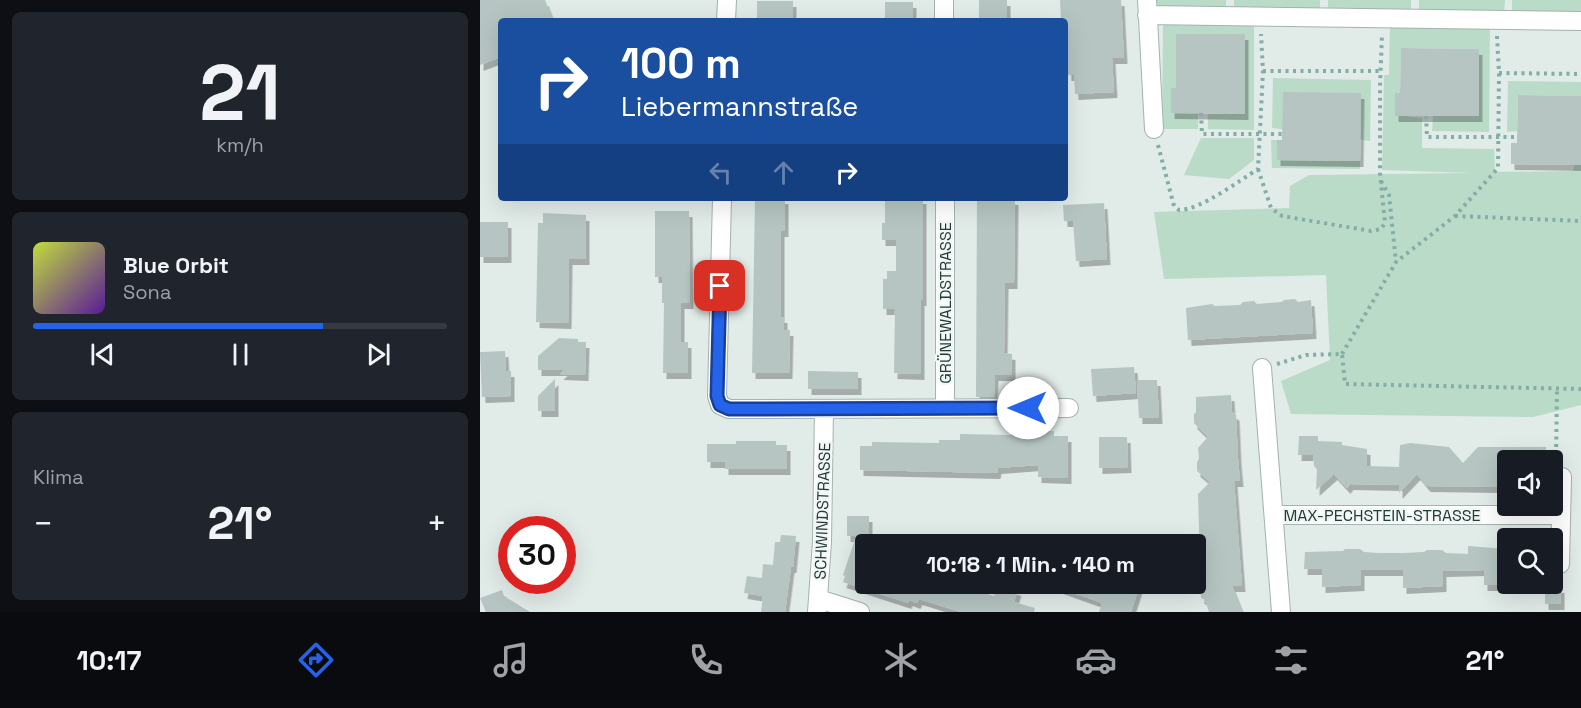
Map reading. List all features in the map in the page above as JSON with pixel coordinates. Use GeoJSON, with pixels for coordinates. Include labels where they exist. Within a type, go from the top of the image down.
{"type":"FeatureCollection","features":[{"type":"Feature","properties":{"kind":"street"},"geometry":{"type":"LineString","coordinates":[[726,18],[727,0]]}},
{"type":"Feature","properties":{"kind":"street"},"geometry":{"type":"LineString","coordinates":[[944,0],[944,18]]}},
{"type":"Feature","properties":{"kind":"street"},"geometry":{"type":"LineString","coordinates":[[1155,129],[1147,7],[1260,16],[1581,21]]}},
{"type":"Feature","properties":{"kind":"street"},"geometry":{"type":"LineString","coordinates":[[722,201],[717,396],[720,405],[729,409],[1069,408]]}},
{"type":"Feature","properties":{"kind":"street","name":"GRÜNEWALDSTRASSE"},"geometry":{"type":"LineString","coordinates":[[945,201],[945,407]]}},
{"type":"Feature","properties":{"kind":"street","name":"MAX-PECHSTEIN-STRASSE"},"geometry":{"type":"LineString","coordinates":[[1263,368],[1281,612]]}},
{"type":"Feature","properties":{"kind":"street","name":"SCHWINDSTRASSE"},"geometry":{"type":"LineString","coordinates":[[818,605],[824,409]]}},
{"type":"Feature","properties":{"kind":"street","name":"MAX-PECHSTEIN-STRASSE"},"geometry":{"type":"LineString","coordinates":[[1275,515],[1497,515]]}},
{"type":"Feature","properties":{"kind":"street"},"geometry":{"type":"LineString","coordinates":[[818,605],[860,612]]}},
{"type":"Feature","properties":{"kind":"path"},"geometry":{"type":"LineString","coordinates":[[1260,16],[1263,71],[1262,133],[1258,169],[1271,208],[1282,216],[1371,231],[1381,229],[1385,223],[1380,179],[1383,17]]}},
{"type":"Feature","properties":{"kind":"path"},"geometry":{"type":"LineString","coordinates":[[1497,20],[1498,168],[1455,216],[1396,262],[1342,354],[1345,384],[1581,389]]}},
{"type":"Feature","properties":{"kind":"path"},"geometry":{"type":"LineString","coordinates":[[1263,71],[1382,71]]}},
{"type":"Feature","properties":{"kind":"path"},"geometry":{"type":"LineString","coordinates":[[1499,73],[1581,74]]}},
{"type":"Feature","properties":{"kind":"path"},"geometry":{"type":"LineString","coordinates":[[1201,113],[1202,134],[1282,134]]}},
{"type":"Feature","properties":{"kind":"path"},"geometry":{"type":"LineString","coordinates":[[1426,116],[1426,136],[1517,137]]}},
{"type":"Feature","properties":{"kind":"path"},"geometry":{"type":"LineString","coordinates":[[1155,129],[1174,206],[1179,210],[1188,210],[1200,204],[1258,169]]}},
{"type":"Feature","properties":{"kind":"path"},"geometry":{"type":"LineString","coordinates":[[1380,179],[1389,195],[1396,262]]}},
{"type":"Feature","properties":{"kind":"path"},"geometry":{"type":"LineString","coordinates":[[1455,216],[1581,220]]}},
{"type":"Feature","properties":{"kind":"path"},"geometry":{"type":"LineString","coordinates":[[1263,368],[1306,355],[1342,354]]}},
{"type":"Feature","properties":{"kind":"path"},"geometry":{"type":"LineString","coordinates":[[1556,450],[1557,388]]}},
{"type":"Feature","properties":{"kind":"green space"},"geometry":{"type":"Polygon","coordinates":[[[1150,0],[1226,0],[1226,11],[1150,10],[1150,0]]]}},
{"type":"Feature","properties":{"kind":"green space"},"geometry":{"type":"Polygon","coordinates":[[[1234,0],[1320,0],[1320,12],[1234,10],[1234,0]]]}},
{"type":"Feature","properties":{"kind":"green space"},"geometry":{"type":"Polygon","coordinates":[[[1328,0],[1411,0],[1411,14],[1328,12],[1328,0]]]}},
{"type":"Feature","properties":{"kind":"green space"},"geometry":{"type":"Polygon","coordinates":[[[1419,0],[1505,0],[1504,15],[1419,13],[1419,0]]]}},
{"type":"Feature","properties":{"kind":"green space"},"geometry":{"type":"Polygon","coordinates":[[[1512,0],[1581,0],[1581,16],[1512,15],[1512,0]]]}},
{"type":"Feature","properties":{"kind":"green space"},"geometry":{"type":"Polygon","coordinates":[[[1163,22],[1254,23],[1254,130],[1208,129],[1208,114],[1245,114],[1245,34],[1176,34],[1176,88],[1171,89],[1171,113],[1198,113],[1198,129],[1162,129],[1163,22]]]}},
{"type":"Feature","properties":{"kind":"green space"},"geometry":{"type":"Polygon","coordinates":[[[1390,24],[1490,26],[1489,132],[1432,131],[1433,116],[1479,116],[1479,49],[1401,48],[1400,93],[1395,93],[1395,115],[1422,118],[1422,148],[1494,149],[1495,172],[1573,171],[1574,165],[1581,165],[1581,405],[1533,417],[1291,414],[1281,381],[1330,360],[1326,275],[1164,279],[1154,212],[1289,208],[1290,186],[1309,175],[1471,173],[1382,170],[1384,75],[1389,75],[1390,24]]]}},
{"type":"Feature","properties":{"kind":"green space"},"geometry":{"type":"Polygon","coordinates":[[[1273,78],[1371,80],[1370,141],[1272,128],[1273,78]]]}},
{"type":"Feature","properties":{"kind":"green space"},"geometry":{"type":"Polygon","coordinates":[[[1508,81],[1581,82],[1581,96],[1518,95],[1517,131],[1507,132],[1508,81]]]}},
{"type":"Feature","properties":{"kind":"green space"},"geometry":{"type":"Polygon","coordinates":[[[1201,138],[1254,138],[1254,160],[1229,179],[1184,175],[1201,138]]]}},
{"type":"Feature","properties":{"kind":"green space"},"geometry":{"type":"Polygon","coordinates":[[[1271,140],[1277,140],[1277,160],[1360,161],[1360,169],[1272,168],[1271,140]]]}},
{"type":"Feature","properties":{"kind":"building"},"geometry":{"type":"Polygon","coordinates":[[[480,0],[545,0],[552,18],[498,18],[498,58],[480,65],[480,0]]]}},
{"type":"Feature","properties":{"kind":"building"},"geometry":{"type":"Polygon","coordinates":[[[979,0],[1007,0],[1007,18],[979,18],[979,0]]]}},
{"type":"Feature","properties":{"kind":"building"},"geometry":{"type":"Polygon","coordinates":[[[1060,0],[1121,0],[1124,58],[1112,58],[1114,92],[1075,94],[1074,75],[1068,75],[1068,18],[1061,18],[1060,0]]]}},
{"type":"Feature","properties":{"kind":"building"},"geometry":{"type":"Polygon","coordinates":[[[757,1],[793,1],[793,18],[757,18],[757,1]]]}},
{"type":"Feature","properties":{"kind":"building"},"geometry":{"type":"Polygon","coordinates":[[[885,2],[913,2],[913,18],[885,18],[885,2]]]}},
{"type":"Feature","properties":{"kind":"building"},"geometry":{"type":"Polygon","coordinates":[[[1176,34],[1245,34],[1245,114],[1171,113],[1171,88],[1176,88],[1176,34]]]}},
{"type":"Feature","properties":{"kind":"building"},"geometry":{"type":"Polygon","coordinates":[[[1401,48],[1479,49],[1479,116],[1395,116],[1395,93],[1400,93],[1401,48]]]}},
{"type":"Feature","properties":{"kind":"building"},"geometry":{"type":"Polygon","coordinates":[[[1283,92],[1361,93],[1360,161],[1277,160],[1277,140],[1282,140],[1283,92]]]}},
{"type":"Feature","properties":{"kind":"building"},"geometry":{"type":"Polygon","coordinates":[[[1518,95],[1581,96],[1581,165],[1511,164],[1511,143],[1517,143],[1518,95]]]}},
{"type":"Feature","properties":{"kind":"building"},"geometry":{"type":"Polygon","coordinates":[[[755,201],[785,201],[785,231],[781,231],[781,317],[784,317],[784,330],[790,330],[789,373],[752,373],[755,201]]]}},
{"type":"Feature","properties":{"kind":"building"},"geometry":{"type":"Polygon","coordinates":[[[885,201],[923,201],[921,374],[894,373],[895,309],[883,309],[883,279],[887,279],[887,271],[896,271],[896,240],[882,240],[882,223],[885,223],[885,201]]]}},
{"type":"Feature","properties":{"kind":"building"},"geometry":{"type":"Polygon","coordinates":[[[977,201],[1015,201],[1014,283],[1005,283],[1004,353],[1012,354],[1012,375],[995,375],[994,397],[976,397],[977,201]]]}},
{"type":"Feature","properties":{"kind":"building"},"geometry":{"type":"Polygon","coordinates":[[[1104,203],[1107,259],[1076,261],[1073,221],[1064,221],[1063,205],[1104,203]]]}},
{"type":"Feature","properties":{"kind":"building"},"geometry":{"type":"Polygon","coordinates":[[[655,211],[689,211],[690,303],[681,303],[681,342],[688,342],[688,373],[663,373],[664,303],[662,303],[662,277],[655,277],[655,211]]]}},
{"type":"Feature","properties":{"kind":"building"},"geometry":{"type":"Polygon","coordinates":[[[543,213],[586,215],[586,259],[569,259],[568,323],[536,322],[538,223],[543,223],[543,213]]]}},
{"type":"Feature","properties":{"kind":"building"},"geometry":{"type":"Polygon","coordinates":[[[480,222],[508,222],[508,257],[480,257],[480,222]]]}},
{"type":"Feature","properties":{"kind":"building"},"geometry":{"type":"Polygon","coordinates":[[[1295,299],[1298,302],[1311,300],[1313,333],[1188,340],[1186,308],[1212,304],[1215,306],[1240,305],[1243,302],[1254,301],[1257,304],[1282,302],[1295,299]]]}},
{"type":"Feature","properties":{"kind":"building"},"geometry":{"type":"Polygon","coordinates":[[[559,338],[586,342],[585,375],[560,374],[564,370],[538,370],[538,356],[559,338]]]}},
{"type":"Feature","properties":{"kind":"building"},"geometry":{"type":"Polygon","coordinates":[[[505,351],[506,371],[511,371],[511,396],[482,397],[480,352],[505,351]]]}},
{"type":"Feature","properties":{"kind":"building"},"geometry":{"type":"Polygon","coordinates":[[[1134,367],[1136,393],[1093,396],[1091,369],[1134,367]]]}},
{"type":"Feature","properties":{"kind":"building"},"geometry":{"type":"Polygon","coordinates":[[[808,371],[858,372],[858,389],[808,389],[808,371]]]}},
{"type":"Feature","properties":{"kind":"building"},"geometry":{"type":"Polygon","coordinates":[[[555,379],[555,411],[538,411],[538,396],[555,379]]]}},
{"type":"Feature","properties":{"kind":"building"},"geometry":{"type":"Polygon","coordinates":[[[1137,380],[1157,380],[1159,418],[1139,418],[1137,380]]]}},
{"type":"Feature","properties":{"kind":"building"},"geometry":{"type":"Polygon","coordinates":[[[1231,395],[1232,412],[1236,415],[1240,481],[1234,481],[1242,586],[1232,586],[1242,612],[1209,612],[1205,600],[1201,598],[1201,594],[1206,594],[1206,534],[1199,534],[1198,494],[1210,482],[1197,471],[1198,448],[1208,437],[1194,423],[1196,397],[1231,395]]]}},
{"type":"Feature","properties":{"kind":"building"},"geometry":{"type":"Polygon","coordinates":[[[1012,419],[1027,419],[1027,430],[1054,431],[1054,436],[1068,436],[1068,478],[1038,477],[1038,465],[998,468],[997,473],[860,470],[860,446],[872,446],[872,442],[939,443],[939,440],[960,440],[960,434],[1011,435],[1012,419]]]}},
{"type":"Feature","properties":{"kind":"building"},"geometry":{"type":"Polygon","coordinates":[[[1299,436],[1318,436],[1318,441],[1342,442],[1342,445],[1367,449],[1367,466],[1399,467],[1400,445],[1410,443],[1449,447],[1463,463],[1478,447],[1546,447],[1546,450],[1497,450],[1497,487],[1427,486],[1417,474],[1399,493],[1399,485],[1350,484],[1347,488],[1334,474],[1316,490],[1317,469],[1314,466],[1313,455],[1298,455],[1299,436]]]}},
{"type":"Feature","properties":{"kind":"building"},"geometry":{"type":"Polygon","coordinates":[[[1099,437],[1127,437],[1128,467],[1099,468],[1099,437]]]}},
{"type":"Feature","properties":{"kind":"building"},"geometry":{"type":"Polygon","coordinates":[[[736,441],[776,441],[776,445],[787,445],[787,469],[725,469],[725,462],[707,462],[707,444],[736,444],[736,441]]]}},
{"type":"Feature","properties":{"kind":"building"},"geometry":{"type":"Polygon","coordinates":[[[847,516],[869,516],[869,534],[847,536],[847,516]]]}},
{"type":"Feature","properties":{"kind":"building"},"geometry":{"type":"Polygon","coordinates":[[[781,535],[796,536],[785,612],[761,612],[763,596],[744,593],[747,576],[762,578],[763,564],[773,565],[775,542],[780,542],[781,535]]]}},
{"type":"Feature","properties":{"kind":"building"},"geometry":{"type":"Polygon","coordinates":[[[855,539],[855,586],[843,582],[845,576],[843,575],[855,539]]]}},
{"type":"Feature","properties":{"kind":"building"},"geometry":{"type":"Polygon","coordinates":[[[1468,546],[1497,548],[1497,585],[1484,585],[1484,570],[1443,571],[1443,586],[1403,588],[1403,570],[1361,570],[1361,585],[1322,587],[1322,569],[1304,569],[1305,552],[1360,549],[1364,552],[1403,553],[1442,550],[1446,553],[1468,554],[1468,546]]]}},
{"type":"Feature","properties":{"kind":"building"},"geometry":{"type":"Polygon","coordinates":[[[498,591],[498,594],[503,594],[530,612],[486,612],[480,598],[498,591]]]}},
{"type":"Feature","properties":{"kind":"building"},"geometry":{"type":"Polygon","coordinates":[[[880,594],[988,594],[994,596],[995,594],[1017,594],[1014,602],[1035,608],[1034,612],[961,612],[919,599],[917,603],[909,600],[908,603],[880,594]]]}},
{"type":"Feature","properties":{"kind":"building"},"geometry":{"type":"Polygon","coordinates":[[[1077,594],[1137,594],[1131,612],[1099,612],[1102,603],[1077,594]]]}},
{"type":"Feature","properties":{"kind":"building"},"geometry":{"type":"Polygon","coordinates":[[[1545,594],[1561,594],[1561,604],[1545,604],[1545,594]]]}},
{"type":"Feature","properties":{"kind":"route"},"geometry":{"type":"LineString","coordinates":[[720,286],[717,396],[720,405],[729,409],[1028,408]]}}]}
